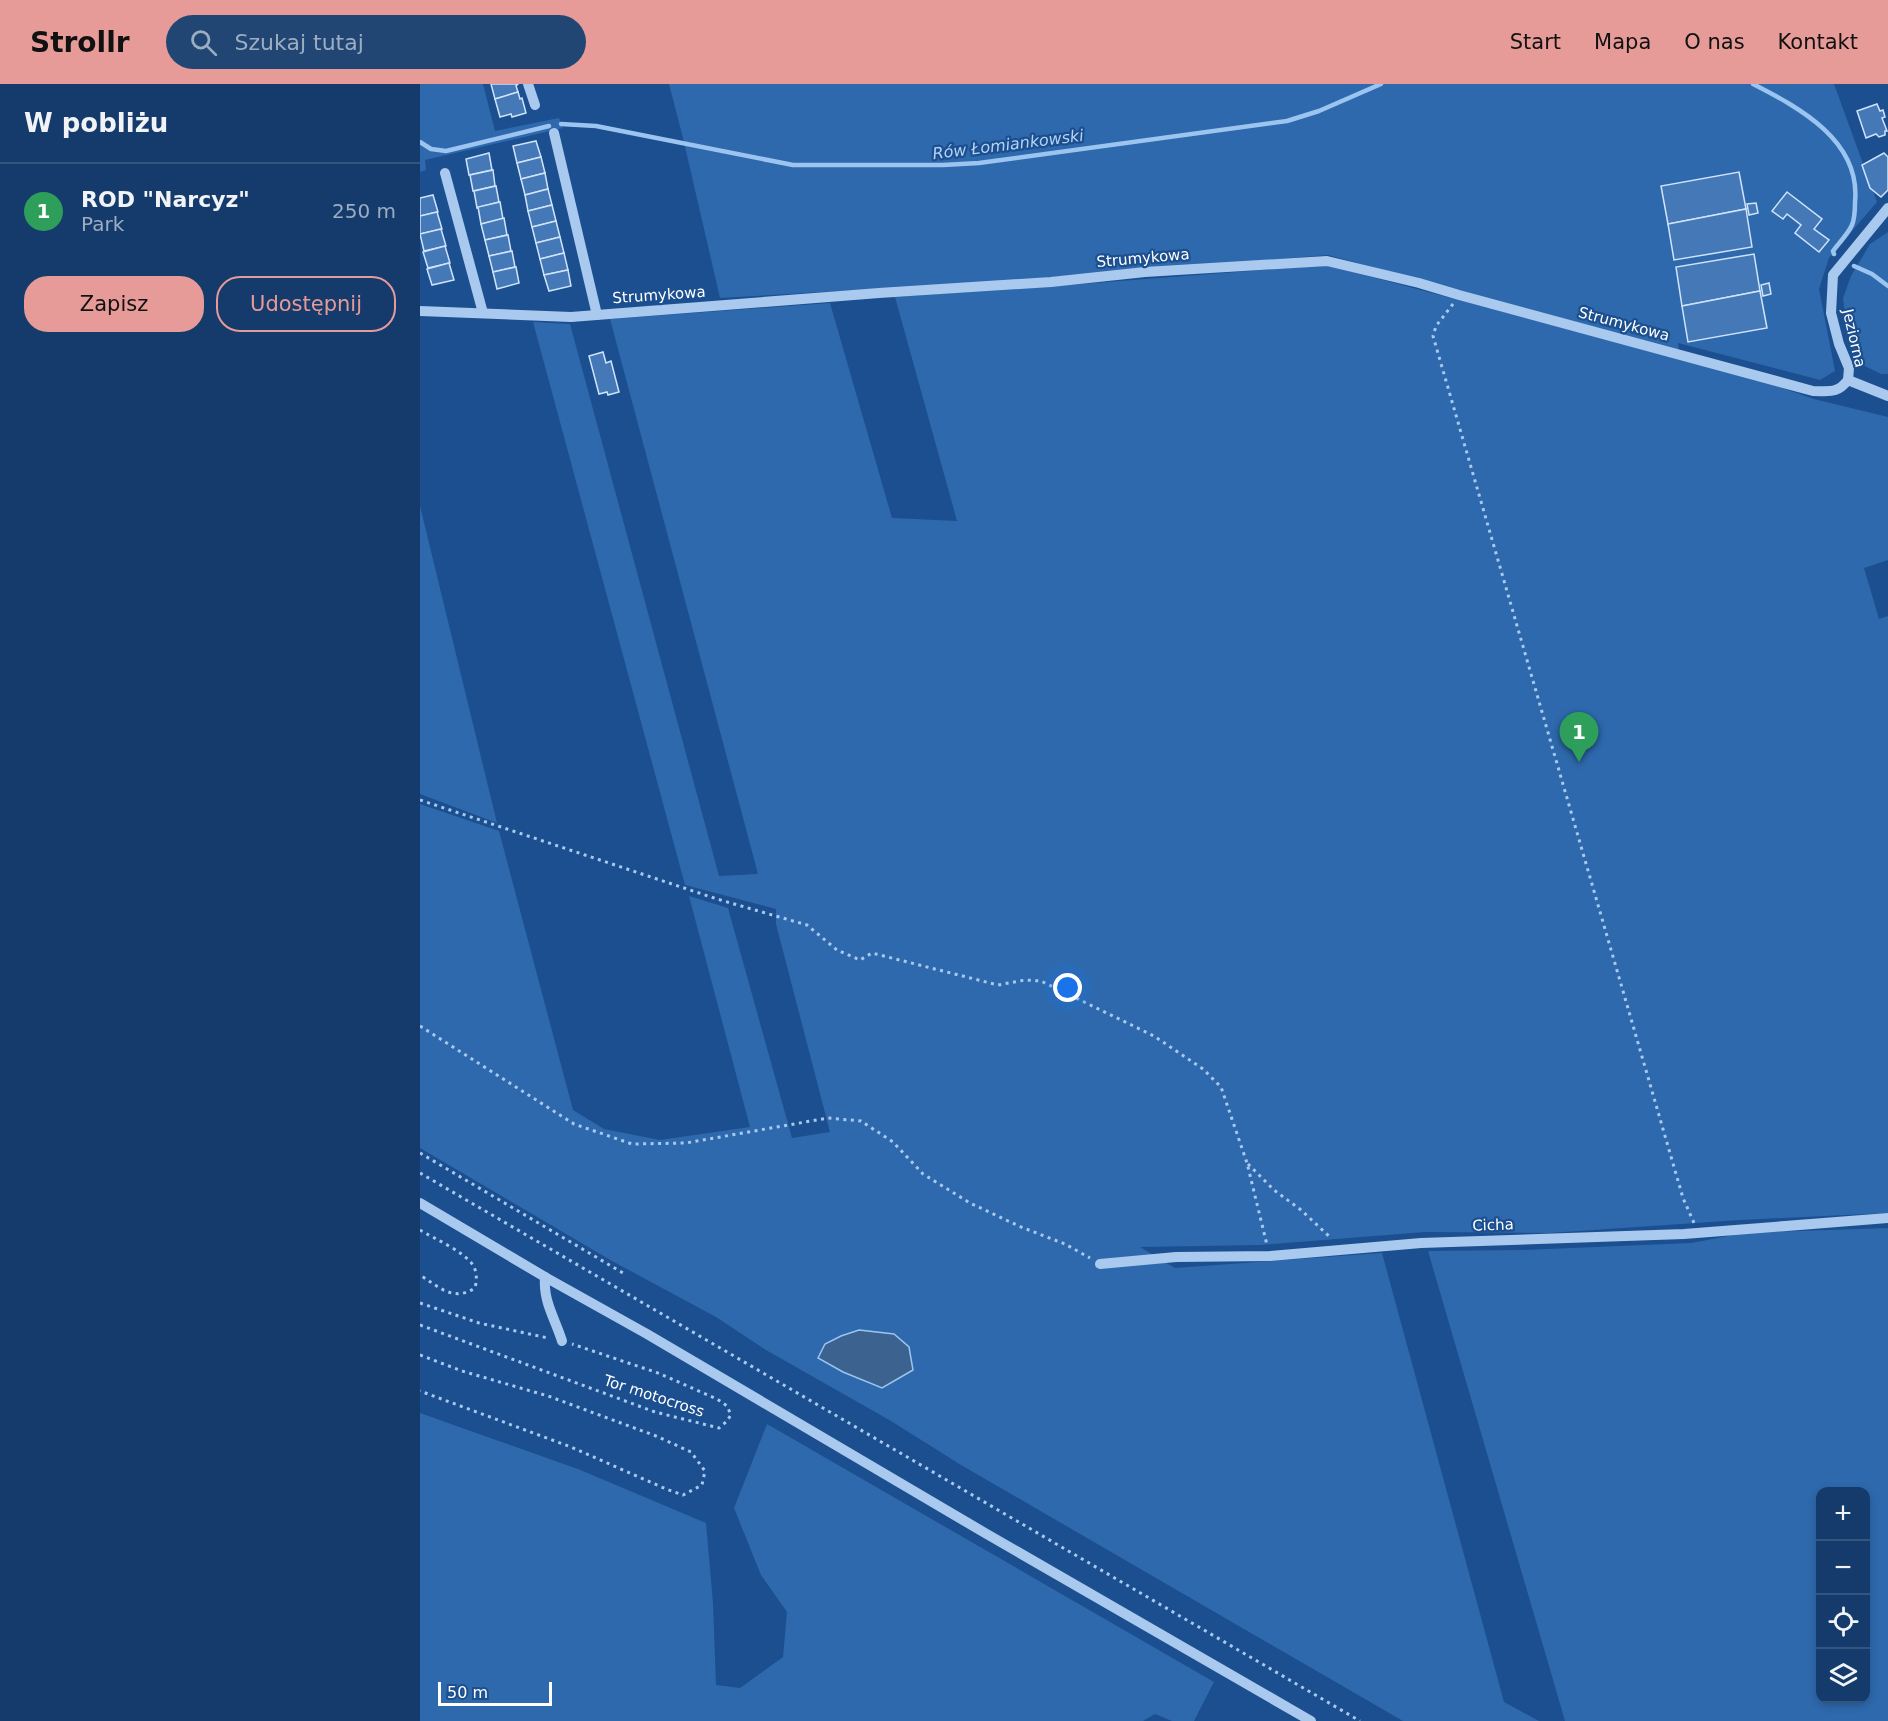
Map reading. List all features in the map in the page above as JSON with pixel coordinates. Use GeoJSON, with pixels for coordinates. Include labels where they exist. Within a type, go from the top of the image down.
{"type":"FeatureCollection","features":[{"type":"Feature","properties":{"kind":"street"},"geometry":{"type":"LineString","coordinates":[[528,84],[535,105]]}},
{"type":"Feature","properties":{"kind":"street"},"geometry":{"type":"LineString","coordinates":[[554,133],[597,315]]}},
{"type":"Feature","properties":{"kind":"street"},"geometry":{"type":"LineString","coordinates":[[445,173],[483,313]]}},
{"type":"Feature","properties":{"kind":"street","name":"Jeziorna"},"geometry":{"type":"LineString","coordinates":[[1888,208],[1833,275],[1831,313],[1839,344],[1849,368],[1848,380],[1888,396]]}},
{"type":"Feature","properties":{"kind":"street","name":"Strumykowa"},"geometry":{"type":"LineString","coordinates":[[420,311],[571,317],[1051,282],[1145,272],[1327,261],[1419,283],[1813,391],[1841,389],[1848,380]]}},
{"type":"Feature","properties":{"kind":"street"},"geometry":{"type":"LineString","coordinates":[[420,1203],[1311,1721]]}},
{"type":"Feature","properties":{"kind":"street","name":"Cicha"},"geometry":{"type":"LineString","coordinates":[[1100,1264],[1176,1257],[1270,1256],[1421,1243],[1684,1234],[1888,1218]]}},
{"type":"Feature","properties":{"kind":"street"},"geometry":{"type":"LineString","coordinates":[[545,1277],[546,1303],[562,1341]]}},
{"type":"Feature","properties":{"kind":"path"},"geometry":{"type":"LineString","coordinates":[[1457,299],[1436,326],[1433,336],[1683,1198],[1694,1223]]}},
{"type":"Feature","properties":{"kind":"path"},"geometry":{"type":"LineString","coordinates":[[420,800],[706,896],[807,925],[837,950],[860,960],[872,953],[998,985],[1041,981],[1154,1035],[1203,1069],[1221,1087],[1247,1163],[1270,1256]]}},
{"type":"Feature","properties":{"kind":"path"},"geometry":{"type":"LineString","coordinates":[[420,1026],[574,1124],[632,1144],[686,1143],[828,1118],[861,1121],[894,1142],[922,1174],[970,1203],[1021,1227],[1065,1244],[1100,1264]]}},
{"type":"Feature","properties":{"kind":"path"},"geometry":{"type":"LineString","coordinates":[[420,1153],[623,1273]]}},
{"type":"Feature","properties":{"kind":"path"},"geometry":{"type":"LineString","coordinates":[[1247,1163],[1274,1190],[1323,1230],[1338,1250]]}},
{"type":"Feature","properties":{"kind":"path"},"geometry":{"type":"LineString","coordinates":[[420,1173],[1360,1721]]}},
{"type":"Feature","properties":{"kind":"path"},"geometry":{"type":"LineString","coordinates":[[420,1230],[453,1249],[472,1264],[477,1277],[475,1288],[466,1294],[451,1294],[420,1275]]}},
{"type":"Feature","properties":{"kind":"path","name":"Tor motocross"},"geometry":{"type":"LineString","coordinates":[[420,1304],[479,1323],[562,1341],[658,1373],[717,1399],[727,1406],[731,1415],[719,1428],[655,1412],[420,1325]]}},
{"type":"Feature","properties":{"kind":"path"},"geometry":{"type":"LineString","coordinates":[[420,1355],[462,1371],[548,1396],[656,1436],[691,1452],[705,1471],[702,1485],[683,1495],[666,1490],[571,1447],[420,1391]]}},
{"type":"Feature","properties":{"kind":"shaded area"},"geometry":{"type":"Polygon","coordinates":[[[420,84],[483,84],[495,131],[559,118],[563,128],[425,160],[426,170],[420,172],[420,84]]]}},
{"type":"Feature","properties":{"kind":"shaded area"},"geometry":{"type":"Polygon","coordinates":[[[669,84],[1834,84],[1877,202],[1829,258],[1819,289],[1835,371],[1820,380],[1678,343],[1679,350],[1328,255],[977,283],[720,298],[669,84]]]}},
{"type":"Feature","properties":{"kind":"shaded area"},"geometry":{"type":"Polygon","coordinates":[[[1888,232],[1888,374],[1881,374],[1863,365],[1848,342],[1843,298],[1851,276],[1870,244],[1888,232]]]}},
{"type":"Feature","properties":{"kind":"shaded area"},"geometry":{"type":"Polygon","coordinates":[[[1327,265],[1759,380],[1814,399],[1888,417],[1888,560],[1864,568],[1879,619],[1888,616],[1888,1213],[1549,1233],[1425,1232],[1260,1245],[1140,1247],[1175,1268],[1382,1253],[1504,1702],[1539,1721],[1403,1721],[961,1465],[891,1421],[766,1350],[716,1317],[612,1261],[420,1148],[420,804],[499,831],[573,1110],[604,1129],[660,1140],[750,1127],[689,896],[728,908],[792,1138],[830,1132],[776,924],[776,909],[685,885],[533,322],[570,324],[719,876],[758,874],[610,319],[830,303],[892,518],[957,521],[895,297],[1327,265]]]}},
{"type":"Feature","properties":{"kind":"shaded area"},"geometry":{"type":"Polygon","coordinates":[[[420,506],[497,823],[420,794],[420,506]]]}},
{"type":"Feature","properties":{"kind":"shaded area"},"geometry":{"type":"Polygon","coordinates":[[[1888,1228],[1888,1721],[1565,1721],[1428,1251],[1524,1250],[1691,1243],[1744,1233],[1888,1228]]]}},
{"type":"Feature","properties":{"kind":"shaded area"},"geometry":{"type":"Polygon","coordinates":[[[859,1330],[894,1334],[909,1347],[913,1370],[882,1388],[843,1372],[818,1358],[825,1344],[859,1330]]]}},
{"type":"Feature","properties":{"kind":"shaded area"},"geometry":{"type":"Polygon","coordinates":[[[420,1413],[578,1469],[706,1523],[713,1603],[716,1685],[740,1688],[783,1657],[787,1612],[761,1575],[734,1508],[767,1424],[1214,1682],[1194,1721],[1172,1721],[1155,1714],[1143,1721],[420,1721],[420,1413]]]}},
{"type":"Feature","properties":{"kind":"building"},"geometry":{"type":"Polygon","coordinates":[[[491,84],[518,84],[516,86],[518,92],[495,99],[491,84]]]}},
{"type":"Feature","properties":{"kind":"building"},"geometry":{"type":"Polygon","coordinates":[[[518,92],[526,113],[512,117],[511,114],[500,117],[495,99],[518,92]]]}},
{"type":"Feature","properties":{"kind":"building"},"geometry":{"type":"Polygon","coordinates":[[[1877,104],[1880,111],[1883,110],[1885,117],[1882,118],[1887,131],[1885,135],[1879,137],[1876,134],[1866,138],[1857,111],[1877,104]]]}},
{"type":"Feature","properties":{"kind":"building"},"geometry":{"type":"Polygon","coordinates":[[[536,141],[541,157],[517,163],[513,146],[536,141]]]}},
{"type":"Feature","properties":{"kind":"building"},"geometry":{"type":"Polygon","coordinates":[[[489,153],[492,170],[469,175],[466,159],[489,153]]]}},
{"type":"Feature","properties":{"kind":"building"},"geometry":{"type":"Polygon","coordinates":[[[1884,153],[1888,157],[1888,190],[1881,197],[1870,188],[1862,165],[1884,153]]]}},
{"type":"Feature","properties":{"kind":"building"},"geometry":{"type":"Polygon","coordinates":[[[541,157],[545,173],[521,179],[517,163],[541,157]]]}},
{"type":"Feature","properties":{"kind":"building"},"geometry":{"type":"Polygon","coordinates":[[[493,170],[495,186],[473,191],[470,175],[493,170]]]}},
{"type":"Feature","properties":{"kind":"building"},"geometry":{"type":"Polygon","coordinates":[[[1739,172],[1746,209],[1668,224],[1661,186],[1739,172]]]}},
{"type":"Feature","properties":{"kind":"building"},"geometry":{"type":"Polygon","coordinates":[[[545,173],[548,189],[525,195],[521,179],[545,173]]]}},
{"type":"Feature","properties":{"kind":"building"},"geometry":{"type":"Polygon","coordinates":[[[496,186],[499,202],[477,208],[474,191],[496,186]]]}},
{"type":"Feature","properties":{"kind":"building"},"geometry":{"type":"Polygon","coordinates":[[[548,189],[552,205],[528,211],[525,195],[548,189]]]}},
{"type":"Feature","properties":{"kind":"building"},"geometry":{"type":"Polygon","coordinates":[[[1787,192],[1822,219],[1814,229],[1829,240],[1819,252],[1795,233],[1801,225],[1787,214],[1783,219],[1772,211],[1787,192]]]}},
{"type":"Feature","properties":{"kind":"building"},"geometry":{"type":"Polygon","coordinates":[[[433,195],[438,212],[420,216],[420,198],[433,195]]]}},
{"type":"Feature","properties":{"kind":"building"},"geometry":{"type":"Polygon","coordinates":[[[500,202],[503,219],[481,224],[478,207],[500,202]]]}},
{"type":"Feature","properties":{"kind":"building"},"geometry":{"type":"Polygon","coordinates":[[[1756,203],[1758,213],[1749,215],[1747,204],[1756,203]]]}},
{"type":"Feature","properties":{"kind":"building"},"geometry":{"type":"Polygon","coordinates":[[[552,205],[556,221],[532,227],[528,211],[552,205]]]}},
{"type":"Feature","properties":{"kind":"building"},"geometry":{"type":"Polygon","coordinates":[[[1746,209],[1752,247],[1674,260],[1668,224],[1746,209]]]}},
{"type":"Feature","properties":{"kind":"building"},"geometry":{"type":"Polygon","coordinates":[[[437,212],[442,229],[420,234],[420,216],[437,212]]]}},
{"type":"Feature","properties":{"kind":"building"},"geometry":{"type":"Polygon","coordinates":[[[504,218],[507,235],[485,240],[481,224],[504,218]]]}},
{"type":"Feature","properties":{"kind":"building"},"geometry":{"type":"Polygon","coordinates":[[[556,221],[560,237],[536,243],[532,227],[556,221]]]}},
{"type":"Feature","properties":{"kind":"building"},"geometry":{"type":"Polygon","coordinates":[[[441,229],[446,246],[424,251],[420,234],[441,229]]]}},
{"type":"Feature","properties":{"kind":"building"},"geometry":{"type":"Polygon","coordinates":[[[508,235],[511,251],[489,256],[485,240],[508,235]]]}},
{"type":"Feature","properties":{"kind":"building"},"geometry":{"type":"Polygon","coordinates":[[[560,237],[564,253],[540,259],[536,243],[560,237]]]}},
{"type":"Feature","properties":{"kind":"building"},"geometry":{"type":"Polygon","coordinates":[[[445,246],[450,263],[428,268],[423,252],[445,246]]]}},
{"type":"Feature","properties":{"kind":"building"},"geometry":{"type":"Polygon","coordinates":[[[512,251],[515,267],[493,272],[489,256],[512,251]]]}},
{"type":"Feature","properties":{"kind":"building"},"geometry":{"type":"Polygon","coordinates":[[[564,253],[568,270],[544,275],[540,259],[564,253]]]}},
{"type":"Feature","properties":{"kind":"building"},"geometry":{"type":"Polygon","coordinates":[[[1754,254],[1760,291],[1682,306],[1676,267],[1754,254]]]}},
{"type":"Feature","properties":{"kind":"building"},"geometry":{"type":"Polygon","coordinates":[[[449,263],[454,280],[432,285],[427,269],[449,263]]]}},
{"type":"Feature","properties":{"kind":"building"},"geometry":{"type":"Polygon","coordinates":[[[516,267],[519,283],[497,289],[493,272],[516,267]]]}},
{"type":"Feature","properties":{"kind":"building"},"geometry":{"type":"Polygon","coordinates":[[[568,270],[571,286],[549,291],[544,275],[568,270]]]}},
{"type":"Feature","properties":{"kind":"building"},"geometry":{"type":"Polygon","coordinates":[[[1769,283],[1771,294],[1763,296],[1761,285],[1769,283]]]}},
{"type":"Feature","properties":{"kind":"building"},"geometry":{"type":"Polygon","coordinates":[[[1760,291],[1767,328],[1688,342],[1682,306],[1760,291]]]}},
{"type":"Feature","properties":{"kind":"building"},"geometry":{"type":"Polygon","coordinates":[[[603,352],[606,363],[611,361],[619,392],[608,395],[607,392],[599,394],[589,356],[603,352]]]}},
{"type":"Feature","properties":{"kind":"waterway","name":"Rów Łomiankowski"},"geometry":{"type":"LineString","coordinates":[[561,124],[596,126],[793,165],[943,165],[979,163],[1287,121],[1319,111],[1381,84]]}},
{"type":"Feature","properties":{"kind":"waterway","name":"Rów Łomiankowski"},"geometry":{"type":"LineString","coordinates":[[1753,84],[1808,116],[1838,144],[1848,161],[1854,180],[1854,216],[1846,235],[1833,251],[1834,254]]}},
{"type":"Feature","properties":{"kind":"waterway","name":"Rów Łomiankowski"},"geometry":{"type":"LineString","coordinates":[[420,142],[431,149],[446,151],[549,126]]}},
{"type":"Feature","properties":{"kind":"waterway","name":"Rów Łomiankowski"},"geometry":{"type":"LineString","coordinates":[[1854,266],[1872,274],[1888,286]]}},
{"type":"Feature","properties":{"kind":"place","name":"ROD \"Narcyz\""},"geometry":{"type":"Point","coordinates":[1579,762]}}]}
